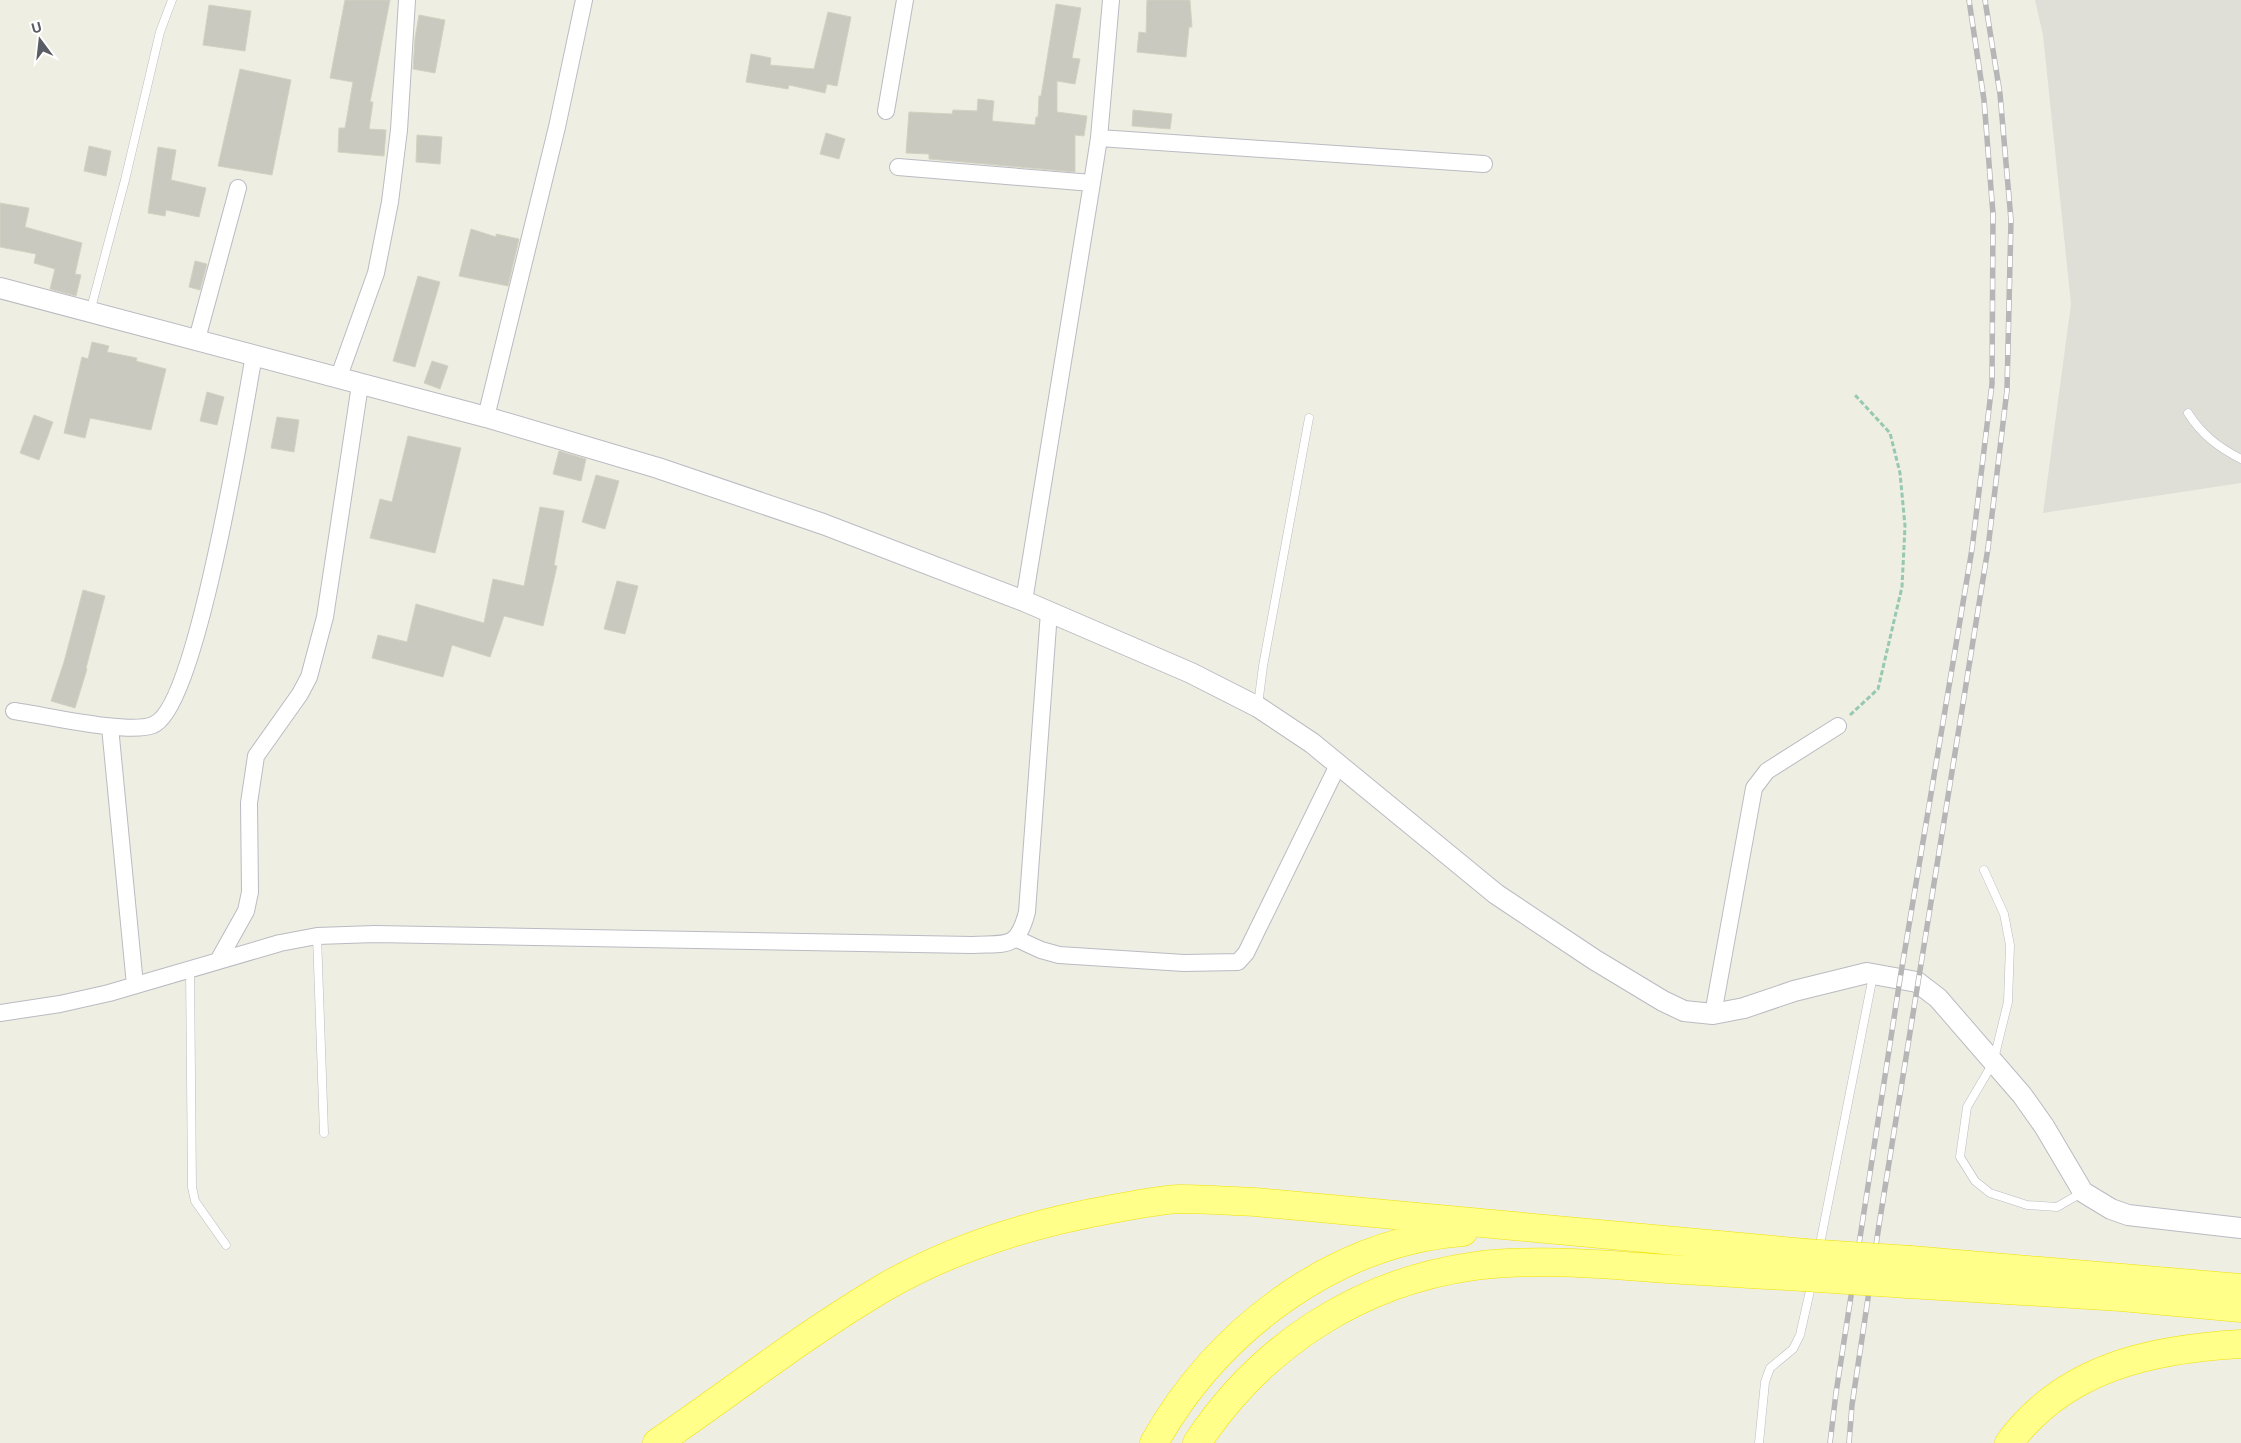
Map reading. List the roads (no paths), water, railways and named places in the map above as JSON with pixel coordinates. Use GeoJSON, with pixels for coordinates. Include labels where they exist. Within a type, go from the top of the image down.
{"type":"FeatureCollection","features":[{"type":"Feature","properties":{"kind":"highway"},"geometry":{"type":"LineString","coordinates":[[657,1443],[720,1400],[776,1357],[886,1286],[932,1263],[996,1238],[1067,1217],[1179,1199],[1255,1202],[1583,1234],[1810,1266]]}},
{"type":"Feature","properties":{"kind":"highway"},"geometry":{"type":"LineString","coordinates":[[1154,1443],[1185,1394],[1232,1340],[1294,1292],[1332,1270],[1398,1244],[1456,1233],[1492,1231],[1583,1234]]}},
{"type":"Feature","properties":{"kind":"highway"},"geometry":{"type":"LineString","coordinates":[[1197,1443],[1239,1388],[1269,1359],[1298,1336],[1328,1316],[1362,1298],[1398,1284],[1475,1266],[1555,1262],[1810,1266],[2241,1288]]}},
{"type":"Feature","properties":{"kind":"highway"},"geometry":{"type":"LineString","coordinates":[[1910,1272],[2112,1296],[2241,1308]]}},
{"type":"Feature","properties":{"kind":"highway"},"geometry":{"type":"LineString","coordinates":[[2009,1443],[2026,1420],[2045,1403],[2072,1386],[2130,1359],[2165,1351],[2241,1344]]}},
{"type":"Feature","properties":{"kind":"street"},"geometry":{"type":"LineString","coordinates":[[338,378],[376,273],[390,202],[399,130],[407,0]]}},
{"type":"Feature","properties":{"kind":"street"},"geometry":{"type":"LineString","coordinates":[[486,417],[554,136],[584,0]]}},
{"type":"Feature","properties":{"kind":"street"},"geometry":{"type":"LineString","coordinates":[[886,111],[905,0]]}},
{"type":"Feature","properties":{"kind":"street"},"geometry":{"type":"LineString","coordinates":[[1024,601],[1099,138],[1111,0]]}},
{"type":"Feature","properties":{"kind":"street"},"geometry":{"type":"LineString","coordinates":[[1099,138],[1484,164]]}},
{"type":"Feature","properties":{"kind":"street"},"geometry":{"type":"LineString","coordinates":[[898,168],[1092,184]]}},
{"type":"Feature","properties":{"kind":"street"},"geometry":{"type":"LineString","coordinates":[[197,339],[238,188]]}},
{"type":"Feature","properties":{"kind":"street"},"geometry":{"type":"LineString","coordinates":[[0,288],[486,417],[658,468],[750,499],[968,578],[1024,601],[1191,673],[1258,707],[1312,743],[1496,894],[1544,927],[1663,1002],[1684,1011],[1713,1014],[1744,1008],[1794,991],[1867,974],[1917,982],[1938,998],[2022,1095],[2044,1126],[2083,1192],[2111,1209],[2128,1215],[2241,1228]]}},
{"type":"Feature","properties":{"kind":"street"},"geometry":{"type":"LineString","coordinates":[[14,711],[110,727],[142,728],[155,725],[172,704],[194,642],[225,515],[254,355]]}},
{"type":"Feature","properties":{"kind":"street"},"geometry":{"type":"LineString","coordinates":[[218,961],[246,911],[250,892],[249,803],[256,756],[300,694],[309,678],[325,618],[360,385]]}},
{"type":"Feature","properties":{"kind":"street"},"geometry":{"type":"LineString","coordinates":[[0,1013],[60,1004],[135,985],[280,943],[317,936],[404,934],[953,945],[1005,943],[1017,939],[1022,930],[1027,912],[1049,612]]}},
{"type":"Feature","properties":{"kind":"street"},"geometry":{"type":"LineString","coordinates":[[1713,1014],[1754,788],[1767,771],[1838,726]]}},
{"type":"Feature","properties":{"kind":"street"},"geometry":{"type":"LineString","coordinates":[[110,727],[135,985]]}},
{"type":"Feature","properties":{"kind":"street"},"geometry":{"type":"LineString","coordinates":[[1017,939],[1040,950],[1059,955],[1184,963],[1238,962],[1246,953],[1338,765]]}},
{"type":"Feature","properties":{"kind":"lane"},"geometry":{"type":"LineString","coordinates":[[90,312],[125,180],[160,32],[172,0]]}},
{"type":"Feature","properties":{"kind":"lane"},"geometry":{"type":"LineString","coordinates":[[2188,413],[2199,430],[2218,447],[2241,459]]}},
{"type":"Feature","properties":{"kind":"lane"},"geometry":{"type":"LineString","coordinates":[[1258,707],[1263,666],[1310,418]]}},
{"type":"Feature","properties":{"kind":"lane"},"geometry":{"type":"LineString","coordinates":[[1984,870],[2004,914],[2010,945],[2008,1002],[1993,1063],[1967,1108],[1960,1157],[1974,1181],[1990,1193],[2027,1205],[2057,1207],[2083,1192]]}},
{"type":"Feature","properties":{"kind":"lane"},"geometry":{"type":"LineString","coordinates":[[317,936],[324,1133]]}},
{"type":"Feature","properties":{"kind":"lane"},"geometry":{"type":"LineString","coordinates":[[190,968],[192,1187],[196,1201],[226,1245]]}},
{"type":"Feature","properties":{"kind":"lane"},"geometry":{"type":"LineString","coordinates":[[1759,1443],[1765,1382],[1770,1368],[1793,1350],[1800,1335],[1810,1266],[1873,975]]}},
{"type":"Feature","properties":{"kind":"railway"},"geometry":{"type":"LineString","coordinates":[[1830,1443],[1836,1393],[1900,979],[1972,549],[1992,384],[1993,214],[1984,100],[1969,0]]}},
{"type":"Feature","properties":{"kind":"railway"},"geometry":{"type":"LineString","coordinates":[[1849,1443],[1852,1405],[1879,1225],[1988,548],[2007,390],[2011,220],[2000,94],[1985,0]]}}]}
